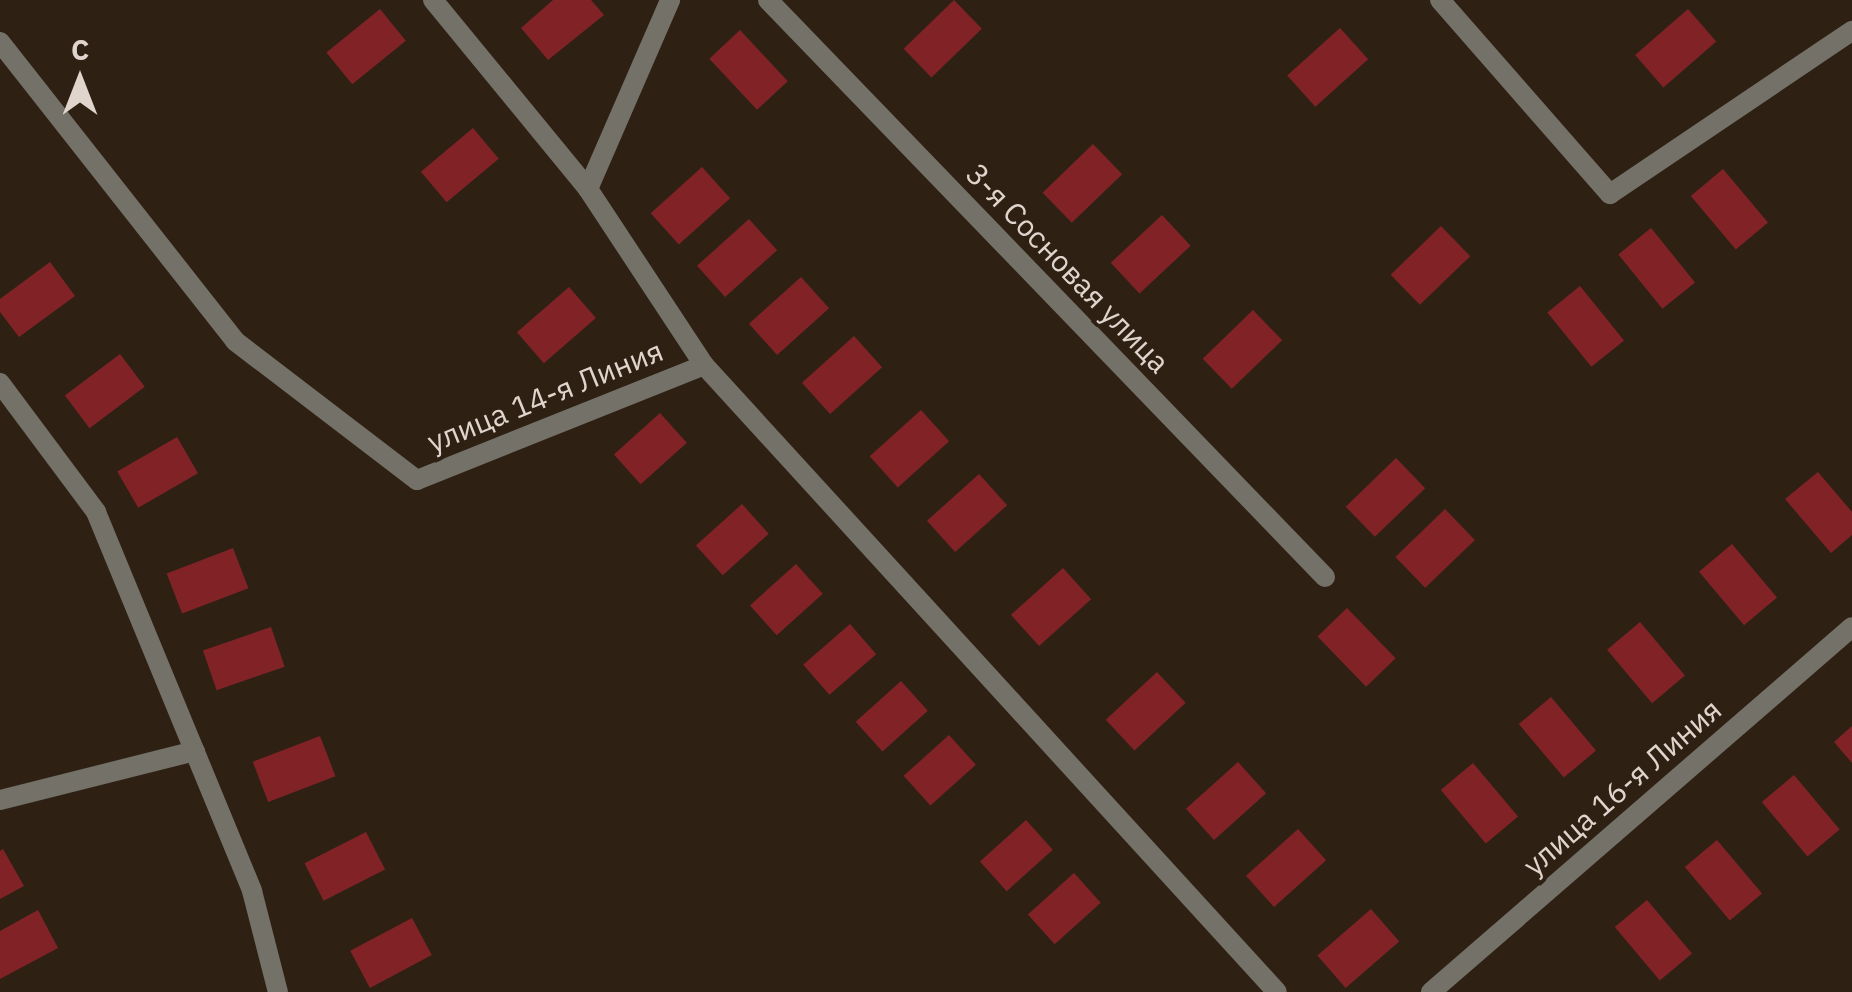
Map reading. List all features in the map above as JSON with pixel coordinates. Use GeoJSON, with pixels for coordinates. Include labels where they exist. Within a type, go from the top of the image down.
{"type":"FeatureCollection","features":[{"type":"Feature","properties":{"kind":"street","name":"улица 14-я Линия"},"geometry":{"type":"LineString","coordinates":[[432,0],[588,190],[704,365],[1277,992]]}},
{"type":"Feature","properties":{"kind":"street"},"geometry":{"type":"LineString","coordinates":[[588,190],[670,0]]}},
{"type":"Feature","properties":{"kind":"street","name":"3-я Сосновая улица"},"geometry":{"type":"LineString","coordinates":[[768,0],[1325,577]]}},
{"type":"Feature","properties":{"kind":"street"},"geometry":{"type":"LineString","coordinates":[[1440,0],[1610,194],[1852,31]]}},
{"type":"Feature","properties":{"kind":"street","name":"улица 14-я Линия"},"geometry":{"type":"LineString","coordinates":[[0,42],[235,341],[417,480],[704,365]]}},
{"type":"Feature","properties":{"kind":"street"},"geometry":{"type":"LineString","coordinates":[[0,383],[96,512],[252,891],[278,992]]}},
{"type":"Feature","properties":{"kind":"street","name":"улица 16-я Линия"},"geometry":{"type":"LineString","coordinates":[[1431,992],[1852,627]]}},
{"type":"Feature","properties":{"kind":"street"},"geometry":{"type":"LineString","coordinates":[[0,800],[195,751]]}},
{"type":"Feature","properties":{"kind":"building"},"geometry":{"type":"Polygon","coordinates":[[[553,0],[591,0],[604,15],[548,60],[521,28],[553,0]]]}},
{"type":"Feature","properties":{"kind":"building"},"geometry":{"type":"Polygon","coordinates":[[[954,0],[982,29],[931,77],[904,49],[954,0]]]}},
{"type":"Feature","properties":{"kind":"building"},"geometry":{"type":"Polygon","coordinates":[[[380,9],[406,41],[352,84],[326,52],[380,9]]]}},
{"type":"Feature","properties":{"kind":"building"},"geometry":{"type":"Polygon","coordinates":[[[1688,9],[1716,41],[1663,87],[1635,55],[1688,9]]]}},
{"type":"Feature","properties":{"kind":"building"},"geometry":{"type":"Polygon","coordinates":[[[1340,28],[1368,59],[1315,107],[1287,76],[1340,28]]]}},
{"type":"Feature","properties":{"kind":"building"},"geometry":{"type":"Polygon","coordinates":[[[740,30],[788,81],[757,110],[709,59],[740,30]]]}},
{"type":"Feature","properties":{"kind":"building"},"geometry":{"type":"Polygon","coordinates":[[[473,128],[499,159],[447,202],[421,172],[473,128]]]}},
{"type":"Feature","properties":{"kind":"building"},"geometry":{"type":"Polygon","coordinates":[[[1093,144],[1122,174],[1072,223],[1043,193],[1093,144]]]}},
{"type":"Feature","properties":{"kind":"building"},"geometry":{"type":"Polygon","coordinates":[[[702,167],[730,198],[679,244],[651,213],[702,167]]]}},
{"type":"Feature","properties":{"kind":"building"},"geometry":{"type":"Polygon","coordinates":[[[1723,169],[1768,223],[1736,250],[1691,196],[1723,169]]]}},
{"type":"Feature","properties":{"kind":"building"},"geometry":{"type":"Polygon","coordinates":[[[1162,215],[1191,246],[1139,293],[1111,263],[1162,215]]]}},
{"type":"Feature","properties":{"kind":"building"},"geometry":{"type":"Polygon","coordinates":[[[749,219],[777,250],[725,297],[697,266],[749,219]]]}},
{"type":"Feature","properties":{"kind":"building"},"geometry":{"type":"Polygon","coordinates":[[[1441,226],[1470,256],[1420,305],[1391,275],[1441,226]]]}},
{"type":"Feature","properties":{"kind":"building"},"geometry":{"type":"Polygon","coordinates":[[[1651,228],[1695,282],[1662,309],[1618,254],[1651,228]]]}},
{"type":"Feature","properties":{"kind":"building"},"geometry":{"type":"Polygon","coordinates":[[[50,262],[75,296],[19,337],[0,312],[0,299],[50,262]]]}},
{"type":"Feature","properties":{"kind":"building"},"geometry":{"type":"Polygon","coordinates":[[[801,277],[829,308],[777,355],[749,324],[801,277]]]}},
{"type":"Feature","properties":{"kind":"building"},"geometry":{"type":"Polygon","coordinates":[[[1580,286],[1624,340],[1591,367],[1547,312],[1580,286]]]}},
{"type":"Feature","properties":{"kind":"building"},"geometry":{"type":"Polygon","coordinates":[[[569,287],[596,318],[544,363],[517,332],[569,287]]]}},
{"type":"Feature","properties":{"kind":"building"},"geometry":{"type":"Polygon","coordinates":[[[1253,310],[1282,340],[1232,389],[1203,359],[1253,310]]]}},
{"type":"Feature","properties":{"kind":"building"},"geometry":{"type":"Polygon","coordinates":[[[854,336],[882,367],[830,414],[802,383],[854,336]]]}},
{"type":"Feature","properties":{"kind":"building"},"geometry":{"type":"Polygon","coordinates":[[[120,354],[145,387],[90,428],[65,396],[120,354]]]}},
{"type":"Feature","properties":{"kind":"building"},"geometry":{"type":"Polygon","coordinates":[[[921,410],[949,441],[898,487],[870,456],[921,410]]]}},
{"type":"Feature","properties":{"kind":"building"},"geometry":{"type":"Polygon","coordinates":[[[660,413],[687,443],[641,484],[614,454],[660,413]]]}},
{"type":"Feature","properties":{"kind":"building"},"geometry":{"type":"Polygon","coordinates":[[[177,437],[198,473],[138,508],[117,472],[177,437]]]}},
{"type":"Feature","properties":{"kind":"building"},"geometry":{"type":"Polygon","coordinates":[[[1396,458],[1425,488],[1375,537],[1346,507],[1396,458]]]}},
{"type":"Feature","properties":{"kind":"building"},"geometry":{"type":"Polygon","coordinates":[[[1818,472],[1852,512],[1852,535],[1831,553],[1785,499],[1818,472]]]}},
{"type":"Feature","properties":{"kind":"building"},"geometry":{"type":"Polygon","coordinates":[[[979,474],[1007,505],[955,552],[927,521],[979,474]]]}},
{"type":"Feature","properties":{"kind":"building"},"geometry":{"type":"Polygon","coordinates":[[[742,504],[769,534],[723,575],[696,545],[742,504]]]}},
{"type":"Feature","properties":{"kind":"building"},"geometry":{"type":"Polygon","coordinates":[[[1445,509],[1475,540],[1425,588],[1395,557],[1445,509]]]}},
{"type":"Feature","properties":{"kind":"building"},"geometry":{"type":"Polygon","coordinates":[[[1732,544],[1777,598],[1744,625],[1699,572],[1732,544]]]}},
{"type":"Feature","properties":{"kind":"building"},"geometry":{"type":"Polygon","coordinates":[[[233,548],[248,588],[182,614],[167,573],[233,548]]]}},
{"type":"Feature","properties":{"kind":"building"},"geometry":{"type":"Polygon","coordinates":[[[796,564],[823,594],[777,635],[750,605],[796,564]]]}},
{"type":"Feature","properties":{"kind":"building"},"geometry":{"type":"Polygon","coordinates":[[[1063,568],[1091,599],[1039,646],[1011,615],[1063,568]]]}},
{"type":"Feature","properties":{"kind":"building"},"geometry":{"type":"Polygon","coordinates":[[[1347,608],[1396,658],[1366,687],[1318,636],[1347,608]]]}},
{"type":"Feature","properties":{"kind":"building"},"geometry":{"type":"Polygon","coordinates":[[[1640,622],[1685,676],[1652,703],[1607,650],[1640,622]]]}},
{"type":"Feature","properties":{"kind":"building"},"geometry":{"type":"Polygon","coordinates":[[[850,624],[876,654],[829,695],[803,665],[850,624]]]}},
{"type":"Feature","properties":{"kind":"building"},"geometry":{"type":"Polygon","coordinates":[[[271,627],[285,667],[217,690],[203,650],[271,627]]]}},
{"type":"Feature","properties":{"kind":"building"},"geometry":{"type":"Polygon","coordinates":[[[1157,672],[1186,703],[1134,750],[1106,720],[1157,672]]]}},
{"type":"Feature","properties":{"kind":"building"},"geometry":{"type":"Polygon","coordinates":[[[901,681],[928,711],[882,752],[856,722],[901,681]]]}},
{"type":"Feature","properties":{"kind":"building"},"geometry":{"type":"Polygon","coordinates":[[[1551,697],[1596,751],[1564,778],[1519,724],[1551,697]]]}},
{"type":"Feature","properties":{"kind":"building"},"geometry":{"type":"Polygon","coordinates":[[[1852,726],[1852,763],[1834,742],[1852,726]]]}},
{"type":"Feature","properties":{"kind":"building"},"geometry":{"type":"Polygon","coordinates":[[[949,735],[976,765],[930,806],[904,776],[949,735]]]}},
{"type":"Feature","properties":{"kind":"building"},"geometry":{"type":"Polygon","coordinates":[[[320,736],[335,776],[268,802],[253,762],[320,736]]]}},
{"type":"Feature","properties":{"kind":"building"},"geometry":{"type":"Polygon","coordinates":[[[1238,762],[1266,793],[1214,840],[1186,809],[1238,762]]]}},
{"type":"Feature","properties":{"kind":"building"},"geometry":{"type":"Polygon","coordinates":[[[1473,763],[1518,817],[1486,844],[1441,790],[1473,763]]]}},
{"type":"Feature","properties":{"kind":"building"},"geometry":{"type":"Polygon","coordinates":[[[1794,775],[1840,829],[1807,856],[1762,802],[1794,775]]]}},
{"type":"Feature","properties":{"kind":"building"},"geometry":{"type":"Polygon","coordinates":[[[1026,820],[1053,850],[1007,891],[980,861],[1026,820]]]}},
{"type":"Feature","properties":{"kind":"building"},"geometry":{"type":"Polygon","coordinates":[[[1298,829],[1326,860],[1274,907],[1246,876],[1298,829]]]}},
{"type":"Feature","properties":{"kind":"building"},"geometry":{"type":"Polygon","coordinates":[[[366,832],[385,869],[324,901],[305,863],[366,832]]]}},
{"type":"Feature","properties":{"kind":"building"},"geometry":{"type":"Polygon","coordinates":[[[1717,840],[1762,894],[1730,921],[1685,867],[1717,840]]]}},
{"type":"Feature","properties":{"kind":"building"},"geometry":{"type":"Polygon","coordinates":[[[3,849],[24,886],[0,899],[0,851],[3,849]]]}},
{"type":"Feature","properties":{"kind":"building"},"geometry":{"type":"Polygon","coordinates":[[[1074,873],[1101,903],[1055,944],[1028,914],[1074,873]]]}},
{"type":"Feature","properties":{"kind":"building"},"geometry":{"type":"Polygon","coordinates":[[[1647,900],[1692,954],[1660,981],[1615,927],[1647,900]]]}},
{"type":"Feature","properties":{"kind":"building"},"geometry":{"type":"Polygon","coordinates":[[[1371,909],[1399,941],[1346,988],[1317,956],[1371,909]]]}},
{"type":"Feature","properties":{"kind":"building"},"geometry":{"type":"Polygon","coordinates":[[[38,910],[58,948],[0,979],[0,931],[38,910]]]}},
{"type":"Feature","properties":{"kind":"building"},"geometry":{"type":"Polygon","coordinates":[[[412,918],[432,955],[370,988],[350,951],[412,918]]]}}]}
